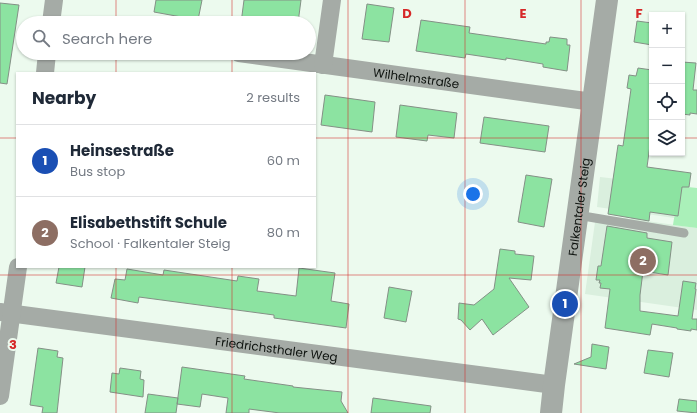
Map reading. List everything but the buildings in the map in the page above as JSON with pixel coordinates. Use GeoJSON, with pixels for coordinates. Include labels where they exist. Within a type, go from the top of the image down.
{"type":"FeatureCollection","features":[{"type":"Feature","properties":{"kind":"street"},"geometry":{"type":"LineString","coordinates":[[53,16],[54,0]]}},
{"type":"Feature","properties":{"kind":"street"},"geometry":{"type":"LineString","coordinates":[[323,65],[332,0]]}},
{"type":"Feature","properties":{"kind":"street","name":"Falkentaler Steig"},"geometry":{"type":"LineString","coordinates":[[551,413],[607,0]]}},
{"type":"Feature","properties":{"kind":"street"},"geometry":{"type":"LineString","coordinates":[[45,72],[46,60]]}},
{"type":"Feature","properties":{"kind":"street","name":"Wilhelmstraße"},"geometry":{"type":"LineString","coordinates":[[288,60],[593,102]]}},
{"type":"Feature","properties":{"kind":"street"},"geometry":{"type":"LineString","coordinates":[[0,396],[6,313],[18,268]]}},
{"type":"Feature","properties":{"kind":"street","name":"Friedrichsthaler Weg"},"geometry":{"type":"LineString","coordinates":[[6,313],[554,385]]}},
{"type":"Feature","properties":{"kind":"lane"},"geometry":{"type":"LineString","coordinates":[[578,215],[684,233]]}},
{"type":"Feature","properties":{"kind":"shaded area"},"geometry":{"type":"Polygon","coordinates":[[[600,177],[679,186],[674,218],[640,213],[639,220],[697,228],[697,310],[585,294],[596,215],[631,219],[632,212],[597,207],[600,177]]]}},
{"type":"Feature","properties":{"kind":"green space"},"geometry":{"type":"Polygon","coordinates":[[[679,186],[697,188],[697,228],[673,225],[679,186]]]}},
{"type":"Feature","properties":{"kind":"place","name":"Elisabethstift Schule"},"geometry":{"type":"Point","coordinates":[643,261]}},
{"type":"Feature","properties":{"kind":"place","name":"Heinsestraße"},"geometry":{"type":"Point","coordinates":[565,304]}}]}
